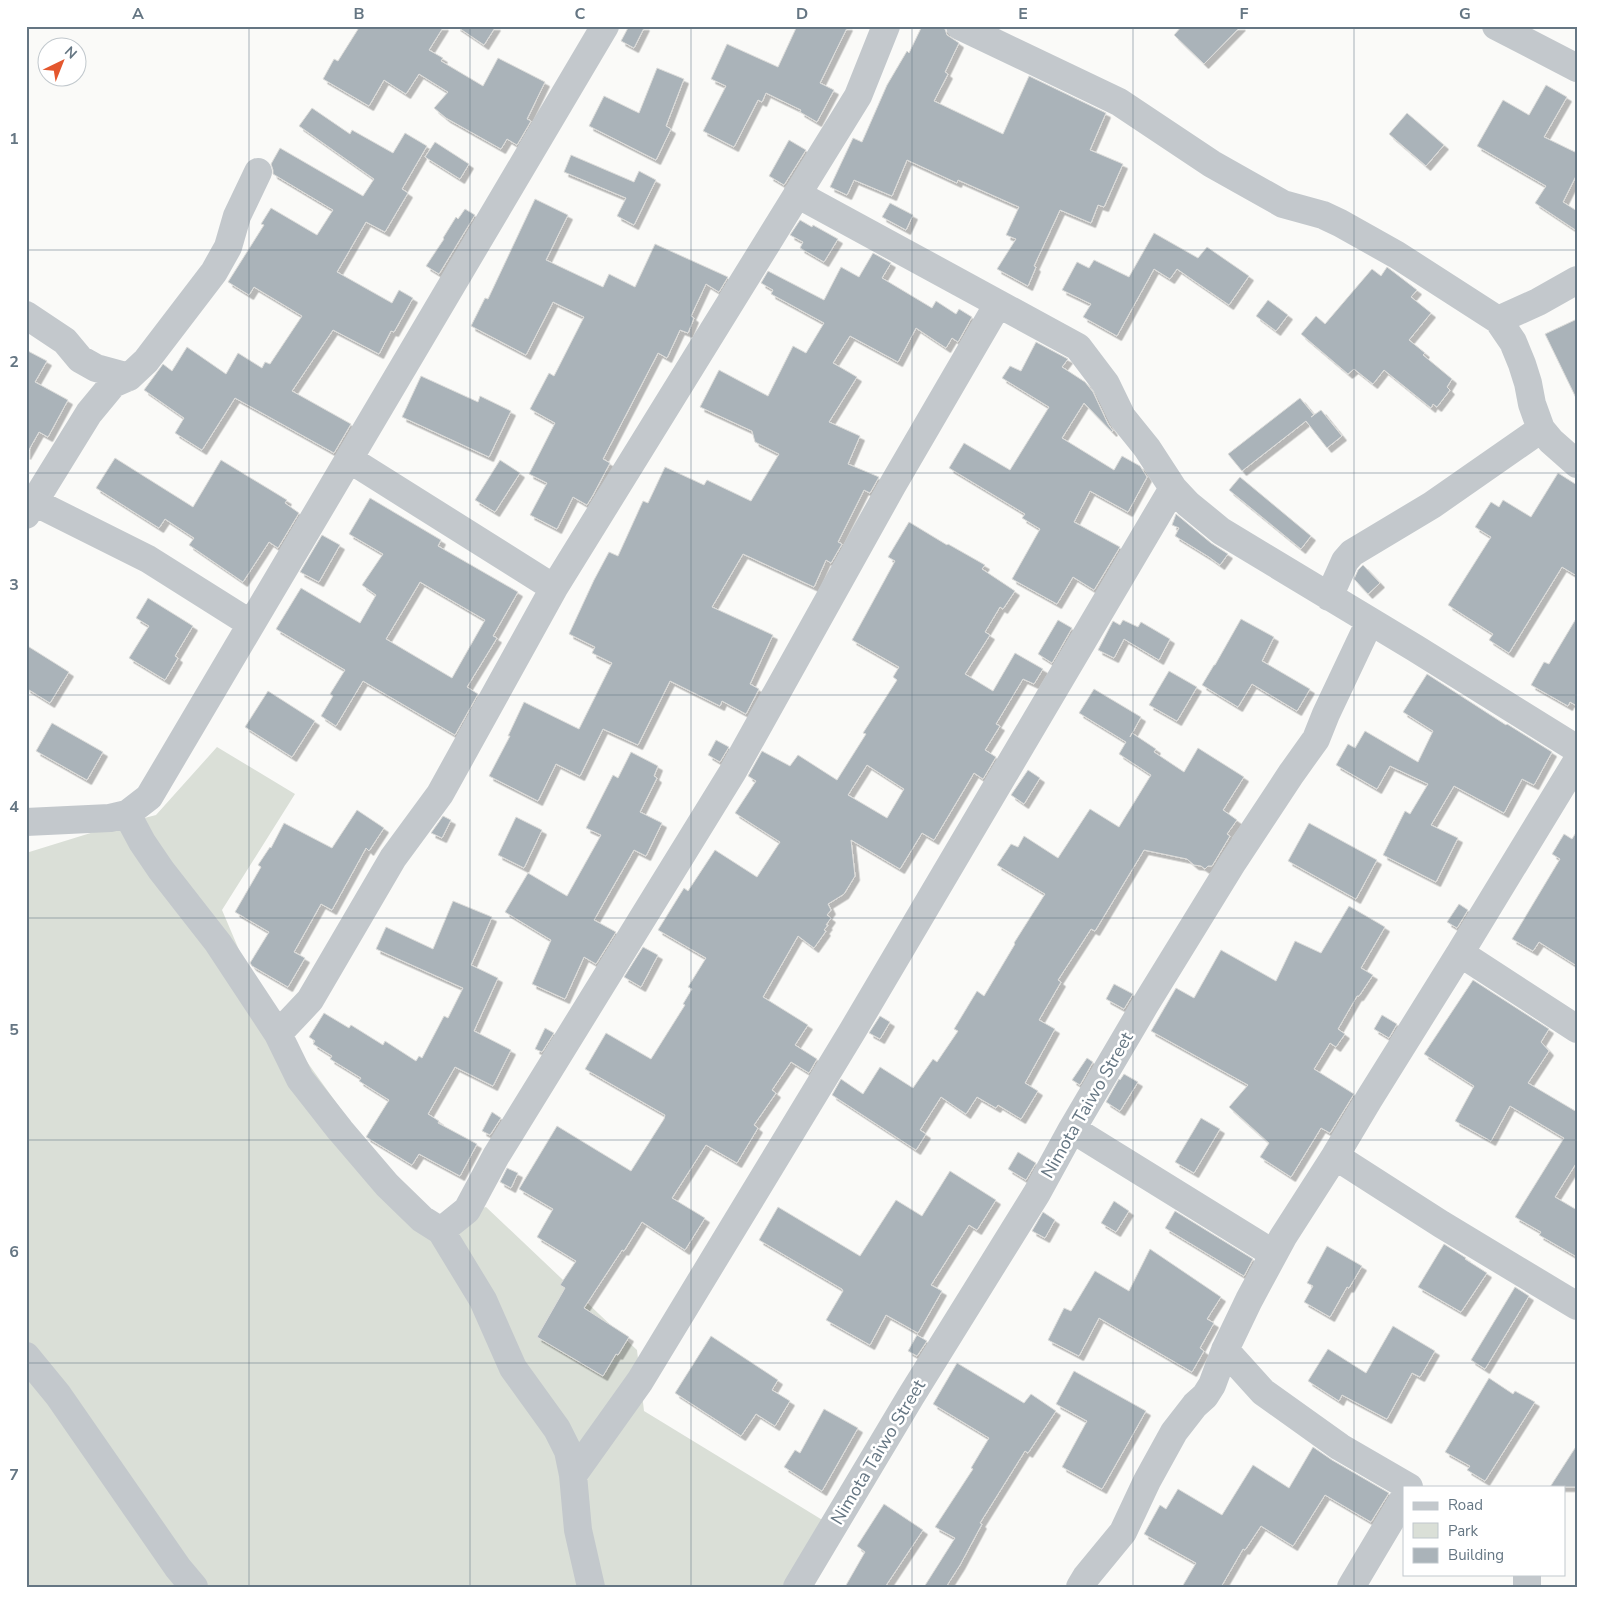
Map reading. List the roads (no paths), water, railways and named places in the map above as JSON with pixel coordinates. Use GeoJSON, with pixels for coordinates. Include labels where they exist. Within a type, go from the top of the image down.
{"type":"FeatureCollection","features":[{"type":"Feature","properties":{"kind":"street"},"geometry":{"type":"LineString","coordinates":[[278,1034],[310,1000],[393,858],[440,794],[554,588],[858,96],[886,26]]}},
{"type":"Feature","properties":{"kind":"street"},"geometry":{"type":"LineString","coordinates":[[960,26],[1119,102],[1212,164],[1283,204],[1323,215],[1340,223],[1397,255],[1498,320],[1513,342],[1522,364],[1532,404],[1541,429],[1577,464]]}},
{"type":"Feature","properties":{"kind":"street"},"geometry":{"type":"LineString","coordinates":[[1496,26],[1577,68]]}},
{"type":"Feature","properties":{"kind":"street"},"geometry":{"type":"LineString","coordinates":[[26,822],[110,818],[128,814],[149,797],[349,459],[596,29]]}},
{"type":"Feature","properties":{"kind":"street"},"geometry":{"type":"LineString","coordinates":[[251,624],[148,560],[30,508],[89,413],[113,384],[129,377],[146,361],[214,272],[228,247],[237,216],[258,172]]}},
{"type":"Feature","properties":{"kind":"street"},"geometry":{"type":"LineString","coordinates":[[797,194],[1078,347],[1106,384],[1122,417],[1147,448],[1173,488],[1188,504],[1221,531],[1577,749]]}},
{"type":"Feature","properties":{"kind":"street"},"geometry":{"type":"LineString","coordinates":[[1498,320],[1538,302],[1577,280]]}},
{"type":"Feature","properties":{"kind":"street"},"geometry":{"type":"LineString","coordinates":[[441,1231],[467,1210],[496,1156],[732,773],[892,486],[998,304]]}},
{"type":"Feature","properties":{"kind":"street"},"geometry":{"type":"LineString","coordinates":[[26,314],[65,341],[80,359],[96,368],[129,377]]}},
{"type":"Feature","properties":{"kind":"street"},"geometry":{"type":"LineString","coordinates":[[1330,596],[1345,561],[1352,553],[1432,505],[1541,429]]}},
{"type":"Feature","properties":{"kind":"street"},"geometry":{"type":"LineString","coordinates":[[349,459],[554,588]]}},
{"type":"Feature","properties":{"kind":"street"},"geometry":{"type":"LineString","coordinates":[[573,1476],[640,1381],[873,996],[1173,488]]}},
{"type":"Feature","properties":{"kind":"street","name":"Nimota Taiwo Street"},"geometry":{"type":"LineString","coordinates":[[797,1587],[911,1396],[1037,1193],[1072,1129],[1145,1005],[1223,878],[1316,739],[1370,621]]}},
{"type":"Feature","properties":{"kind":"street"},"geometry":{"type":"LineString","coordinates":[[1080,1587],[1123,1532],[1147,1480],[1174,1432],[1212,1385],[1225,1350],[1274,1254],[1577,761]]}},
{"type":"Feature","properties":{"kind":"street"},"geometry":{"type":"LineString","coordinates":[[128,814],[142,842],[161,870],[218,943],[278,1034],[300,1079],[387,1185],[422,1219],[441,1231],[482,1300],[514,1368],[557,1429],[568,1451],[573,1476],[578,1530],[591,1587]]}},
{"type":"Feature","properties":{"kind":"street"},"geometry":{"type":"LineString","coordinates":[[1460,953],[1577,1028]]}},
{"type":"Feature","properties":{"kind":"street"},"geometry":{"type":"LineString","coordinates":[[1072,1129],[1274,1254]]}},
{"type":"Feature","properties":{"kind":"street"},"geometry":{"type":"LineString","coordinates":[[1335,1156],[1441,1224],[1577,1306]]}},
{"type":"Feature","properties":{"kind":"street"},"geometry":{"type":"LineString","coordinates":[[1225,1350],[1263,1392],[1340,1447],[1407,1486]]}},
{"type":"Feature","properties":{"kind":"street"},"geometry":{"type":"LineString","coordinates":[[26,1356],[58,1395],[178,1568],[194,1587]]}},
{"type":"Feature","properties":{"kind":"street"},"geometry":{"type":"LineString","coordinates":[[1351,1587],[1403,1500]]}}]}
